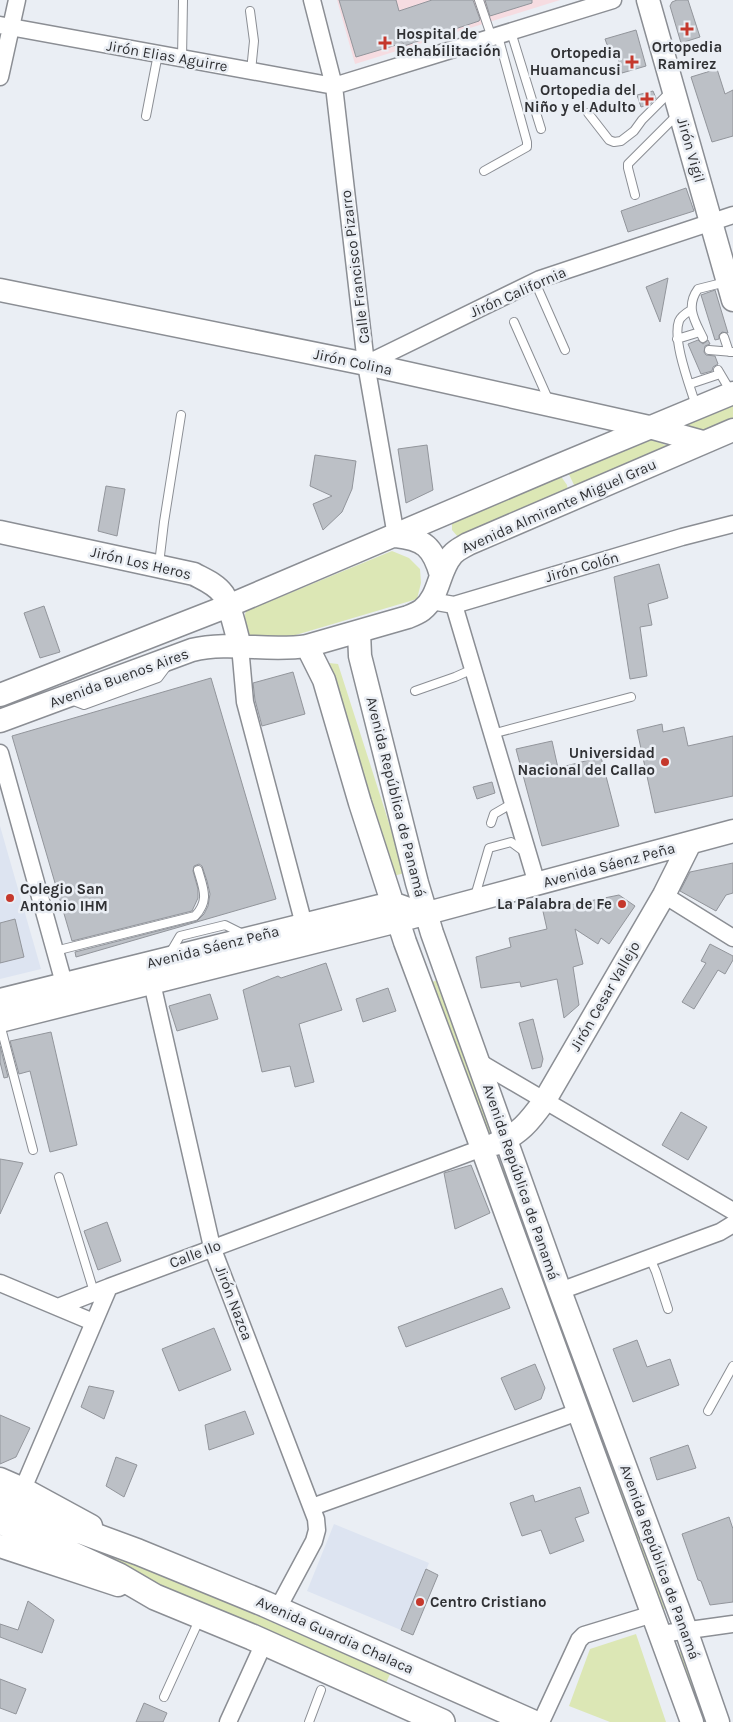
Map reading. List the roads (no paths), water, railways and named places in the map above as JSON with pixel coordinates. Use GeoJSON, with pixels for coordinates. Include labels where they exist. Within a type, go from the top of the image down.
{"type":"FeatureCollection","features":[{"type":"Feature","properties":{"kind":"main road","name":"Jirón Vigil"},"geometry":{"type":"LineString","coordinates":[[648,0],[711,222],[720,289]]}},
{"type":"Feature","properties":{"kind":"main road","name":"Jirón Colina"},"geometry":{"type":"LineString","coordinates":[[0,290],[366,364],[649,427],[703,442]]}},
{"type":"Feature","properties":{"kind":"main road"},"geometry":{"type":"LineString","coordinates":[[228,606],[733,393]]}},
{"type":"Feature","properties":{"kind":"main road"},"geometry":{"type":"LineString","coordinates":[[585,414],[591,426],[592,440],[587,454]]}},
{"type":"Feature","properties":{"kind":"main road","name":"Avenida Almirante Miguel Grau"},"geometry":{"type":"LineString","coordinates":[[431,601],[437,590],[441,575],[453,554],[468,544],[733,430]]}},
{"type":"Feature","properties":{"kind":"main road"},"geometry":{"type":"LineString","coordinates":[[550,469],[560,472],[568,480],[571,490],[569,500]]}},
{"type":"Feature","properties":{"kind":"main road","name":"Jirón Los Heros"},"geometry":{"type":"LineString","coordinates":[[0,532],[194,574],[212,583],[222,593],[228,606],[240,646]]}},
{"type":"Feature","properties":{"kind":"main road"},"geometry":{"type":"LineString","coordinates":[[396,536],[412,538],[426,546],[437,559],[441,575]]}},
{"type":"Feature","properties":{"kind":"main road"},"geometry":{"type":"LineString","coordinates":[[240,646],[290,648],[307,646],[408,618],[422,610],[431,601]]}},
{"type":"Feature","properties":{"kind":"main road","name":"Avenida Buenos Aires"},"geometry":{"type":"LineString","coordinates":[[0,695],[228,606]]}},
{"type":"Feature","properties":{"kind":"main road","name":"Avenida República de Panamá"},"geometry":{"type":"LineString","coordinates":[[360,632],[360,656],[426,914],[560,1291],[686,1630],[718,1722]]}},
{"type":"Feature","properties":{"kind":"main road","name":"Avenida Buenos Aires"},"geometry":{"type":"LineString","coordinates":[[0,721],[173,657],[206,647],[240,646]]}},
{"type":"Feature","properties":{"kind":"main road","name":"Avenida República de Panamá"},"geometry":{"type":"LineString","coordinates":[[307,646],[318,666],[330,698],[360,803],[395,912],[692,1722]]}},
{"type":"Feature","properties":{"kind":"main road","name":"Avenida Sáenz Peña"},"geometry":{"type":"LineString","coordinates":[[426,914],[733,831]]}},
{"type":"Feature","properties":{"kind":"main road","name":"Jirón Cesar Vallejo"},"geometry":{"type":"LineString","coordinates":[[507,1140],[528,1123],[545,1100],[664,895],[690,843]]}},
{"type":"Feature","properties":{"kind":"main road"},"geometry":{"type":"LineString","coordinates":[[395,912],[426,914]]}},
{"type":"Feature","properties":{"kind":"main road","name":"Avenida Sáenz Peña"},"geometry":{"type":"LineString","coordinates":[[0,1000],[152,983],[306,934],[395,912]]}},
{"type":"Feature","properties":{"kind":"main road","name":"Avenida Sáenz Peña"},"geometry":{"type":"LineString","coordinates":[[0,1023],[67,994],[166,959],[251,938],[306,934]]}},
{"type":"Feature","properties":{"kind":"main road","name":"Calle Ilo"},"geometry":{"type":"LineString","coordinates":[[482,1148],[507,1140]]}},
{"type":"Feature","properties":{"kind":"main road","name":"Avenida Guardia Chalaca"},"geometry":{"type":"LineString","coordinates":[[0,1479],[9,1504],[119,1576],[155,1597]]}},
{"type":"Feature","properties":{"kind":"main road","name":"Avenida Guardia Chalaca"},"geometry":{"type":"LineString","coordinates":[[9,1504],[138,1552],[277,1610],[531,1722]]}},
{"type":"Feature","properties":{"kind":"main road","name":"Avenida Guardia Chalaca"},"geometry":{"type":"LineString","coordinates":[[0,1546],[155,1597],[442,1722]]}},
{"type":"Feature","properties":{"kind":"main road"},"geometry":{"type":"LineString","coordinates":[[393,1700],[408,1667]]}},
{"type":"Feature","properties":{"kind":"street"},"geometry":{"type":"LineString","coordinates":[[0,77],[5,26],[17,0]]}},
{"type":"Feature","properties":{"kind":"street","name":"Calle Francisco Pizarro"},"geometry":{"type":"LineString","coordinates":[[312,0],[334,86],[366,364],[396,536]]}},
{"type":"Feature","properties":{"kind":"street"},"geometry":{"type":"LineString","coordinates":[[334,86],[613,0]]}},
{"type":"Feature","properties":{"kind":"street","name":"Jirón Elias Aguirre"},"geometry":{"type":"LineString","coordinates":[[5,26],[334,86]]}},
{"type":"Feature","properties":{"kind":"street","name":"Jirón California"},"geometry":{"type":"LineString","coordinates":[[366,364],[535,282],[733,216]]}},
{"type":"Feature","properties":{"kind":"street","name":"Jirón Colón"},"geometry":{"type":"LineString","coordinates":[[431,601],[454,605],[682,536],[733,524]]}},
{"type":"Feature","properties":{"kind":"street"},"geometry":{"type":"LineString","coordinates":[[454,605],[537,884]]}},
{"type":"Feature","properties":{"kind":"street"},"geometry":{"type":"LineString","coordinates":[[240,646],[241,675],[245,702],[306,934]]}},
{"type":"Feature","properties":{"kind":"street"},"geometry":{"type":"LineString","coordinates":[[0,752],[67,994]]}},
{"type":"Feature","properties":{"kind":"street"},"geometry":{"type":"LineString","coordinates":[[664,895],[733,938]]}},
{"type":"Feature","properties":{"kind":"street","name":"Jirón Nazca"},"geometry":{"type":"LineString","coordinates":[[152,983],[212,1247],[312,1507],[317,1530],[314,1541],[277,1610]]}},
{"type":"Feature","properties":{"kind":"street"},"geometry":{"type":"LineString","coordinates":[[479,1062],[733,1211]]}},
{"type":"Feature","properties":{"kind":"street","name":"Calle Ilo"},"geometry":{"type":"LineString","coordinates":[[58,1307],[212,1247],[482,1148]]}},
{"type":"Feature","properties":{"kind":"street"},"geometry":{"type":"LineString","coordinates":[[560,1291],[720,1232],[733,1224]]}},
{"type":"Feature","properties":{"kind":"street"},"geometry":{"type":"LineString","coordinates":[[0,1283],[93,1322]]}},
{"type":"Feature","properties":{"kind":"street"},"geometry":{"type":"LineString","coordinates":[[9,1504],[93,1322],[102,1289]]}},
{"type":"Feature","properties":{"kind":"street"},"geometry":{"type":"LineString","coordinates":[[312,1507],[578,1412]]}},
{"type":"Feature","properties":{"kind":"street"},"geometry":{"type":"LineString","coordinates":[[541,1722],[579,1640],[584,1635],[657,1624],[686,1630],[733,1624]]}},
{"type":"Feature","properties":{"kind":"street"},"geometry":{"type":"LineString","coordinates":[[228,1722],[264,1643]]}},
{"type":"Feature","properties":{"kind":"lane"},"geometry":{"type":"LineString","coordinates":[[182,0],[182,59]]}},
{"type":"Feature","properties":{"kind":"lane"},"geometry":{"type":"LineString","coordinates":[[479,0],[500,35],[542,130]]}},
{"type":"Feature","properties":{"kind":"lane"},"geometry":{"type":"LineString","coordinates":[[250,10],[254,50],[252,71]]}},
{"type":"Feature","properties":{"kind":"lane"},"geometry":{"type":"LineString","coordinates":[[484,171],[527,147],[500,35]]}},
{"type":"Feature","properties":{"kind":"lane"},"geometry":{"type":"LineString","coordinates":[[146,116],[158,54]]}},
{"type":"Feature","properties":{"kind":"lane"},"geometry":{"type":"LineString","coordinates":[[588,113],[609,140],[614,142],[621,141],[634,131],[642,120],[674,88]]}},
{"type":"Feature","properties":{"kind":"lane"},"geometry":{"type":"LineString","coordinates":[[635,195],[628,164],[680,112]]}},
{"type":"Feature","properties":{"kind":"lane"},"geometry":{"type":"LineString","coordinates":[[535,282],[565,350]]}},
{"type":"Feature","properties":{"kind":"lane"},"geometry":{"type":"LineString","coordinates":[[677,339],[702,335],[691,310],[693,298],[698,289],[720,289]]}},
{"type":"Feature","properties":{"kind":"lane"},"geometry":{"type":"LineString","coordinates":[[691,310],[679,322],[677,339],[697,408]]}},
{"type":"Feature","properties":{"kind":"lane"},"geometry":{"type":"LineString","coordinates":[[514,322],[552,406]]}},
{"type":"Feature","properties":{"kind":"lane"},"geometry":{"type":"LineString","coordinates":[[724,337],[731,352]]}},
{"type":"Feature","properties":{"kind":"lane"},"geometry":{"type":"LineString","coordinates":[[709,350],[731,352]]}},
{"type":"Feature","properties":{"kind":"lane"},"geometry":{"type":"LineString","coordinates":[[690,384],[719,371],[733,393]]}},
{"type":"Feature","properties":{"kind":"lane"},"geometry":{"type":"LineString","coordinates":[[159,567],[180,415]]}},
{"type":"Feature","properties":{"kind":"lane"},"geometry":{"type":"LineString","coordinates":[[415,691],[473,669]]}},
{"type":"Feature","properties":{"kind":"lane"},"geometry":{"type":"LineString","coordinates":[[492,734],[631,697]]}},
{"type":"Feature","properties":{"kind":"lane"},"geometry":{"type":"LineString","coordinates":[[491,823],[494,814],[513,803]]}},
{"type":"Feature","properties":{"kind":"lane"},"geometry":{"type":"LineString","coordinates":[[474,900],[489,848],[511,842],[529,854]]}},
{"type":"Feature","properties":{"kind":"lane"},"geometry":{"type":"LineString","coordinates":[[56,951],[194,916],[201,909],[204,900],[198,870]]}},
{"type":"Feature","properties":{"kind":"lane"},"geometry":{"type":"LineString","coordinates":[[0,1023],[33,1150]]}},
{"type":"Feature","properties":{"kind":"lane"},"geometry":{"type":"LineString","coordinates":[[59,1177],[102,1289]]}},
{"type":"Feature","properties":{"kind":"lane"},"geometry":{"type":"LineString","coordinates":[[650,1258],[668,1309]]}},
{"type":"Feature","properties":{"kind":"lane"},"geometry":{"type":"LineString","coordinates":[[708,1411],[733,1366]]}},
{"type":"Feature","properties":{"kind":"lane"},"geometry":{"type":"LineString","coordinates":[[164,1697],[201,1616]]}},
{"type":"Feature","properties":{"kind":"lane"},"geometry":{"type":"LineString","coordinates":[[309,1722],[321,1690]]}},
{"type":"Feature","properties":{"kind":"place","name":"Ortopedia Ramirez"},"geometry":{"type":"Point","coordinates":[687,29]}},
{"type":"Feature","properties":{"kind":"place","name":"Hospital de Rehabilitación"},"geometry":{"type":"Point","coordinates":[385,43]}},
{"type":"Feature","properties":{"kind":"place","name":"Ortopedia Huamancusi"},"geometry":{"type":"Point","coordinates":[632,62]}},
{"type":"Feature","properties":{"kind":"place","name":"Ortopedia del Niño y el Adulto"},"geometry":{"type":"Point","coordinates":[647,99]}},
{"type":"Feature","properties":{"kind":"place","name":"Universidad Nacional del Callao"},"geometry":{"type":"Point","coordinates":[665,762]}},
{"type":"Feature","properties":{"kind":"place","name":"Colegio San Antonio IHM"},"geometry":{"type":"Point","coordinates":[10,898]}},
{"type":"Feature","properties":{"kind":"place","name":"La Palabra de Fe"},"geometry":{"type":"Point","coordinates":[622,904]}},
{"type":"Feature","properties":{"kind":"place","name":"Centro Cristiano"},"geometry":{"type":"Point","coordinates":[420,1602]}}]}
